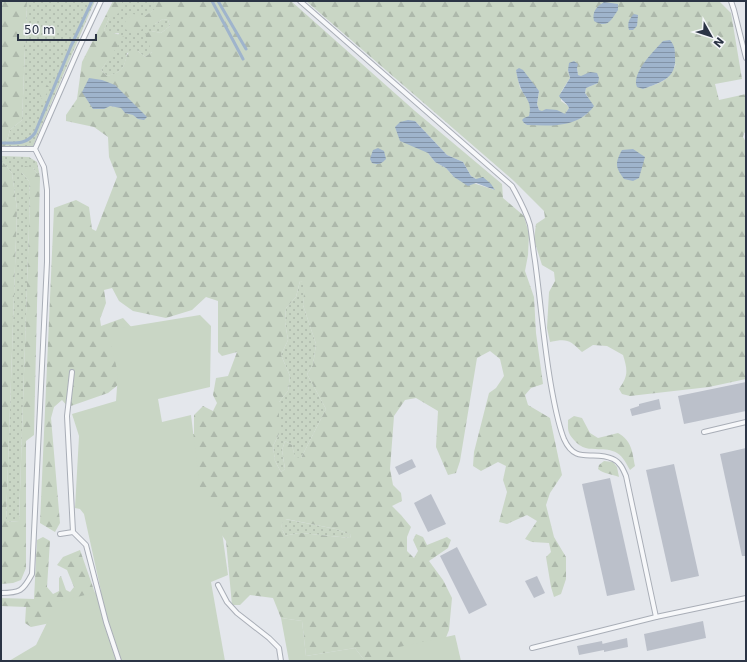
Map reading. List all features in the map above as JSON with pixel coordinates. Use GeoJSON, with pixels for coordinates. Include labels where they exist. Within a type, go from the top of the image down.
{"type":"FeatureCollection","features":[{"type":"Feature","properties":{"kind":"lane"},"geometry":{"type":"LineString","coordinates":[[1,593],[17,592],[26,587],[32,574],[46,270],[47,190],[44,167],[36,149],[79,48],[101,1]]}},
{"type":"Feature","properties":{"kind":"lane"},"geometry":{"type":"LineString","coordinates":[[300,1],[512,186],[523,206],[530,225],[546,361],[554,403],[563,437],[568,448],[575,454],[603,456],[614,459],[620,464],[626,476],[656,618]]}},
{"type":"Feature","properties":{"kind":"lane"},"geometry":{"type":"LineString","coordinates":[[730,1],[734,10],[746,58]]}},
{"type":"Feature","properties":{"kind":"lane"},"geometry":{"type":"LineString","coordinates":[[1,149],[36,149]]}},
{"type":"Feature","properties":{"kind":"lane"},"geometry":{"type":"LineString","coordinates":[[72,372],[67,416],[73,532],[86,545],[118,661]]}},
{"type":"Feature","properties":{"kind":"lane"},"geometry":{"type":"LineString","coordinates":[[704,432],[746,422]]}},
{"type":"Feature","properties":{"kind":"lane"},"geometry":{"type":"LineString","coordinates":[[60,534],[73,532]]}},
{"type":"Feature","properties":{"kind":"lane"},"geometry":{"type":"LineString","coordinates":[[218,585],[227,602],[237,613],[279,648],[282,661]]}},
{"type":"Feature","properties":{"kind":"lane"},"geometry":{"type":"LineString","coordinates":[[532,648],[746,598]]}},
{"type":"Feature","properties":{"kind":"green space"},"geometry":{"type":"Polygon","coordinates":[[[1,1],[27,1],[22,120],[10,130],[5,147],[1,146],[1,1]]]}},
{"type":"Feature","properties":{"kind":"green space"},"geometry":{"type":"Polygon","coordinates":[[[27,1],[95,1],[33,146],[5,147],[10,130],[22,120],[27,1]]]}},
{"type":"Feature","properties":{"kind":"green space"},"geometry":{"type":"Polygon","coordinates":[[[113,1],[122,2],[121,12],[109,18],[104,30],[124,37],[101,70],[107,76],[120,71],[132,49],[138,51],[145,57],[152,52],[145,34],[151,31],[161,33],[170,26],[168,20],[163,19],[155,24],[145,24],[140,32],[133,33],[123,28],[126,20],[133,14],[145,16],[156,8],[153,1],[291,1],[415,111],[502,184],[503,198],[524,216],[529,234],[528,255],[525,271],[534,297],[536,333],[543,384],[531,388],[525,395],[528,405],[550,418],[562,475],[550,493],[546,505],[554,537],[566,557],[566,579],[561,594],[554,597],[551,587],[546,557],[551,552],[549,543],[532,542],[525,539],[537,521],[527,515],[507,524],[499,522],[507,492],[503,480],[506,466],[498,462],[481,471],[473,466],[474,452],[489,393],[496,388],[504,376],[500,359],[490,351],[477,358],[460,461],[456,473],[448,475],[436,447],[438,411],[416,398],[405,400],[394,416],[390,469],[393,485],[401,493],[402,501],[392,506],[411,527],[407,537],[407,551],[414,558],[418,551],[413,540],[416,534],[423,537],[427,545],[447,537],[451,540],[448,548],[429,561],[443,580],[452,598],[449,630],[441,650],[411,661],[365,661],[355,648],[306,656],[302,621],[281,618],[273,598],[250,595],[240,605],[232,605],[226,541],[219,531],[193,531],[181,435],[194,434],[194,415],[203,406],[213,411],[217,403],[213,395],[216,378],[228,376],[237,352],[222,356],[218,352],[218,301],[206,297],[192,310],[166,318],[133,311],[119,301],[112,288],[104,290],[106,303],[100,319],[101,326],[123,318],[135,331],[139,368],[108,393],[68,407],[62,400],[54,407],[51,418],[60,523],[55,532],[40,523],[54,208],[76,200],[89,207],[92,229],[96,231],[117,177],[109,157],[108,137],[94,127],[66,121],[66,115],[77,99],[82,62],[113,1]],[[115,85],[110,106],[122,108],[125,113],[133,114],[115,85]],[[415,121],[428,153],[435,162],[446,168],[454,177],[495,190],[471,176],[463,162],[447,155],[415,121]],[[300,281],[296,297],[286,308],[285,322],[288,340],[281,355],[290,376],[288,391],[279,402],[279,434],[273,446],[275,461],[281,472],[285,469],[282,450],[285,441],[292,445],[295,457],[301,458],[326,409],[307,374],[313,365],[316,344],[303,305],[305,283],[300,281]],[[286,519],[282,523],[282,527],[285,535],[301,533],[350,538],[351,535],[336,529],[286,519]]]}},
{"type":"Feature","properties":{"kind":"green space"},"geometry":{"type":"Polygon","coordinates":[[[120,1],[153,1],[157,8],[145,16],[145,24],[155,24],[163,19],[168,20],[170,26],[161,33],[151,31],[152,52],[145,57],[138,51],[127,53],[122,69],[112,75],[107,76],[101,70],[107,61],[119,33],[110,34],[104,30],[109,18],[122,2],[120,1]]]}},
{"type":"Feature","properties":{"kind":"green space"},"geometry":{"type":"Polygon","coordinates":[[[306,1],[719,1],[731,13],[742,79],[715,84],[719,100],[746,94],[746,132],[744,133],[743,137],[746,142],[746,379],[709,387],[630,396],[622,394],[619,389],[626,377],[626,365],[623,355],[607,346],[593,345],[582,352],[568,341],[560,340],[550,342],[547,328],[549,292],[555,281],[554,272],[542,265],[534,240],[536,224],[545,218],[544,211],[514,181],[306,1]],[[676,64],[643,89],[663,81],[670,75],[676,64]],[[577,68],[568,70],[570,78],[561,92],[561,101],[569,108],[565,114],[542,112],[539,110],[537,104],[539,91],[516,70],[520,88],[529,99],[531,111],[524,123],[527,125],[543,125],[567,123],[588,113],[588,97],[585,93],[586,88],[598,83],[578,75],[577,68]]]}},
{"type":"Feature","properties":{"kind":"green space"},"geometry":{"type":"Polygon","coordinates":[[[44,82],[49,87],[42,100],[39,93],[39,85],[44,82]]]}},
{"type":"Feature","properties":{"kind":"green space"},"geometry":{"type":"Polygon","coordinates":[[[1,156],[29,157],[37,162],[40,177],[33,168],[22,173],[29,181],[30,196],[19,521],[6,522],[17,209],[12,173],[1,160],[1,156]]]}},
{"type":"Feature","properties":{"kind":"green space"},"geometry":{"type":"Polygon","coordinates":[[[1,160],[12,173],[17,209],[6,522],[19,521],[30,196],[29,181],[22,173],[25,166],[33,168],[40,177],[34,435],[26,441],[26,568],[21,580],[13,583],[1,584],[1,160]]]}},
{"type":"Feature","properties":{"kind":"green space"},"geometry":{"type":"Polygon","coordinates":[[[300,281],[306,282],[303,305],[316,344],[313,365],[307,374],[326,409],[301,458],[295,458],[292,445],[285,441],[282,450],[285,469],[281,472],[275,461],[273,446],[279,434],[279,402],[288,391],[290,376],[281,355],[288,340],[285,322],[286,308],[296,297],[300,281]]]}},
{"type":"Feature","properties":{"kind":"green space"},"geometry":{"type":"Polygon","coordinates":[[[200,315],[211,326],[210,387],[158,399],[162,422],[191,415],[200,489],[218,503],[228,575],[211,582],[225,661],[9,661],[36,645],[57,602],[101,591],[84,514],[80,509],[75,508],[79,436],[72,414],[116,401],[118,374],[108,330],[200,315]]]}},
{"type":"Feature","properties":{"kind":"green space"},"geometry":{"type":"Polygon","coordinates":[[[574,416],[582,418],[590,433],[598,438],[618,433],[623,436],[631,447],[635,466],[630,470],[621,456],[612,451],[606,449],[584,448],[579,445],[568,431],[568,420],[574,416]]]}},
{"type":"Feature","properties":{"kind":"green space"},"geometry":{"type":"Polygon","coordinates":[[[604,461],[613,462],[617,467],[619,477],[605,473],[598,469],[599,465],[604,461]]]}},
{"type":"Feature","properties":{"kind":"green space"},"geometry":{"type":"Polygon","coordinates":[[[285,519],[336,529],[351,535],[350,538],[301,533],[285,535],[282,525],[285,519]]]}},
{"type":"Feature","properties":{"kind":"green space"},"geometry":{"type":"Polygon","coordinates":[[[43,537],[50,541],[47,587],[53,594],[59,591],[59,578],[61,576],[66,590],[70,592],[74,587],[67,570],[57,565],[63,557],[80,550],[95,593],[75,618],[31,627],[25,623],[26,607],[1,606],[1,598],[34,599],[37,540],[43,537]]]}},
{"type":"Feature","properties":{"kind":"green space"},"geometry":{"type":"Polygon","coordinates":[[[281,618],[302,621],[306,656],[355,648],[365,661],[289,661],[281,618]]]}},
{"type":"Feature","properties":{"kind":"green space"},"geometry":{"type":"Polygon","coordinates":[[[455,635],[461,661],[399,661],[399,647],[455,635]]]}},
{"type":"Feature","properties":{"kind":"water"},"geometry":{"type":"Polygon","coordinates":[[[604,2],[618,4],[618,10],[606,24],[594,21],[594,12],[604,2]]]}},
{"type":"Feature","properties":{"kind":"water"},"geometry":{"type":"Polygon","coordinates":[[[634,14],[638,15],[637,26],[633,30],[629,30],[629,21],[634,14]]]}},
{"type":"Feature","properties":{"kind":"water"},"geometry":{"type":"Polygon","coordinates":[[[670,40],[674,48],[675,64],[670,75],[661,82],[643,89],[637,87],[637,75],[644,62],[663,41],[670,40]]]}},
{"type":"Feature","properties":{"kind":"water"},"geometry":{"type":"Polygon","coordinates":[[[574,61],[578,64],[578,75],[581,76],[590,72],[597,73],[599,78],[598,83],[586,88],[585,93],[594,106],[588,113],[580,118],[564,124],[527,125],[524,123],[522,120],[529,116],[530,107],[528,100],[520,86],[516,70],[519,68],[523,70],[539,91],[537,104],[539,110],[557,110],[565,114],[569,108],[559,96],[570,78],[568,70],[569,63],[574,61]]]}},
{"type":"Feature","properties":{"kind":"water"},"geometry":{"type":"Polygon","coordinates":[[[89,78],[102,80],[115,85],[147,117],[144,120],[138,119],[133,115],[125,113],[121,108],[110,106],[104,109],[93,109],[82,92],[89,78]]]}},
{"type":"Feature","properties":{"kind":"water"},"geometry":{"type":"Polygon","coordinates":[[[408,120],[415,121],[447,155],[463,162],[471,176],[476,179],[483,177],[495,190],[476,183],[468,186],[454,177],[446,168],[435,162],[428,153],[400,141],[395,127],[400,122],[408,120]]]}},
{"type":"Feature","properties":{"kind":"water"},"geometry":{"type":"Polygon","coordinates":[[[378,148],[384,151],[386,159],[380,164],[372,163],[370,159],[373,150],[378,148]]]}},
{"type":"Feature","properties":{"kind":"water"},"geometry":{"type":"Polygon","coordinates":[[[633,149],[645,157],[639,178],[633,181],[624,179],[619,171],[617,162],[622,150],[633,149]]]}},
{"type":"Feature","properties":{"kind":"building"},"geometry":{"type":"Polygon","coordinates":[[[746,382],[746,411],[684,424],[678,396],[746,382]]]}},
{"type":"Feature","properties":{"kind":"building"},"geometry":{"type":"Polygon","coordinates":[[[659,399],[661,409],[632,416],[630,409],[639,406],[639,404],[659,399]]]}},
{"type":"Feature","properties":{"kind":"building"},"geometry":{"type":"Polygon","coordinates":[[[746,448],[746,556],[742,556],[720,454],[746,448]]]}},
{"type":"Feature","properties":{"kind":"building"},"geometry":{"type":"Polygon","coordinates":[[[412,459],[416,467],[399,475],[395,467],[412,459]]]}},
{"type":"Feature","properties":{"kind":"building"},"geometry":{"type":"Polygon","coordinates":[[[674,464],[699,576],[671,582],[646,470],[674,464]]]}},
{"type":"Feature","properties":{"kind":"building"},"geometry":{"type":"Polygon","coordinates":[[[610,478],[635,590],[607,596],[582,484],[610,478]]]}},
{"type":"Feature","properties":{"kind":"building"},"geometry":{"type":"Polygon","coordinates":[[[431,494],[446,524],[428,532],[414,503],[431,494]]]}},
{"type":"Feature","properties":{"kind":"building"},"geometry":{"type":"Polygon","coordinates":[[[457,547],[487,605],[469,614],[440,556],[457,547]]]}},
{"type":"Feature","properties":{"kind":"building"},"geometry":{"type":"Polygon","coordinates":[[[537,576],[545,593],[534,598],[525,581],[537,576]]]}},
{"type":"Feature","properties":{"kind":"building"},"geometry":{"type":"Polygon","coordinates":[[[703,621],[706,638],[647,651],[644,634],[703,621]]]}},
{"type":"Feature","properties":{"kind":"building"},"geometry":{"type":"Polygon","coordinates":[[[627,638],[628,647],[579,655],[577,646],[602,641],[602,644],[627,638]]]}},
{"type":"Feature","properties":{"kind":"waterway"},"geometry":{"type":"LineString","coordinates":[[1,143],[16,143],[28,140],[35,133],[71,46],[92,1]]}},
{"type":"Feature","properties":{"kind":"waterway"},"geometry":{"type":"LineString","coordinates":[[212,1],[243,59]]}},
{"type":"Feature","properties":{"kind":"waterway"},"geometry":{"type":"LineString","coordinates":[[218,1],[246,49]]}}]}
